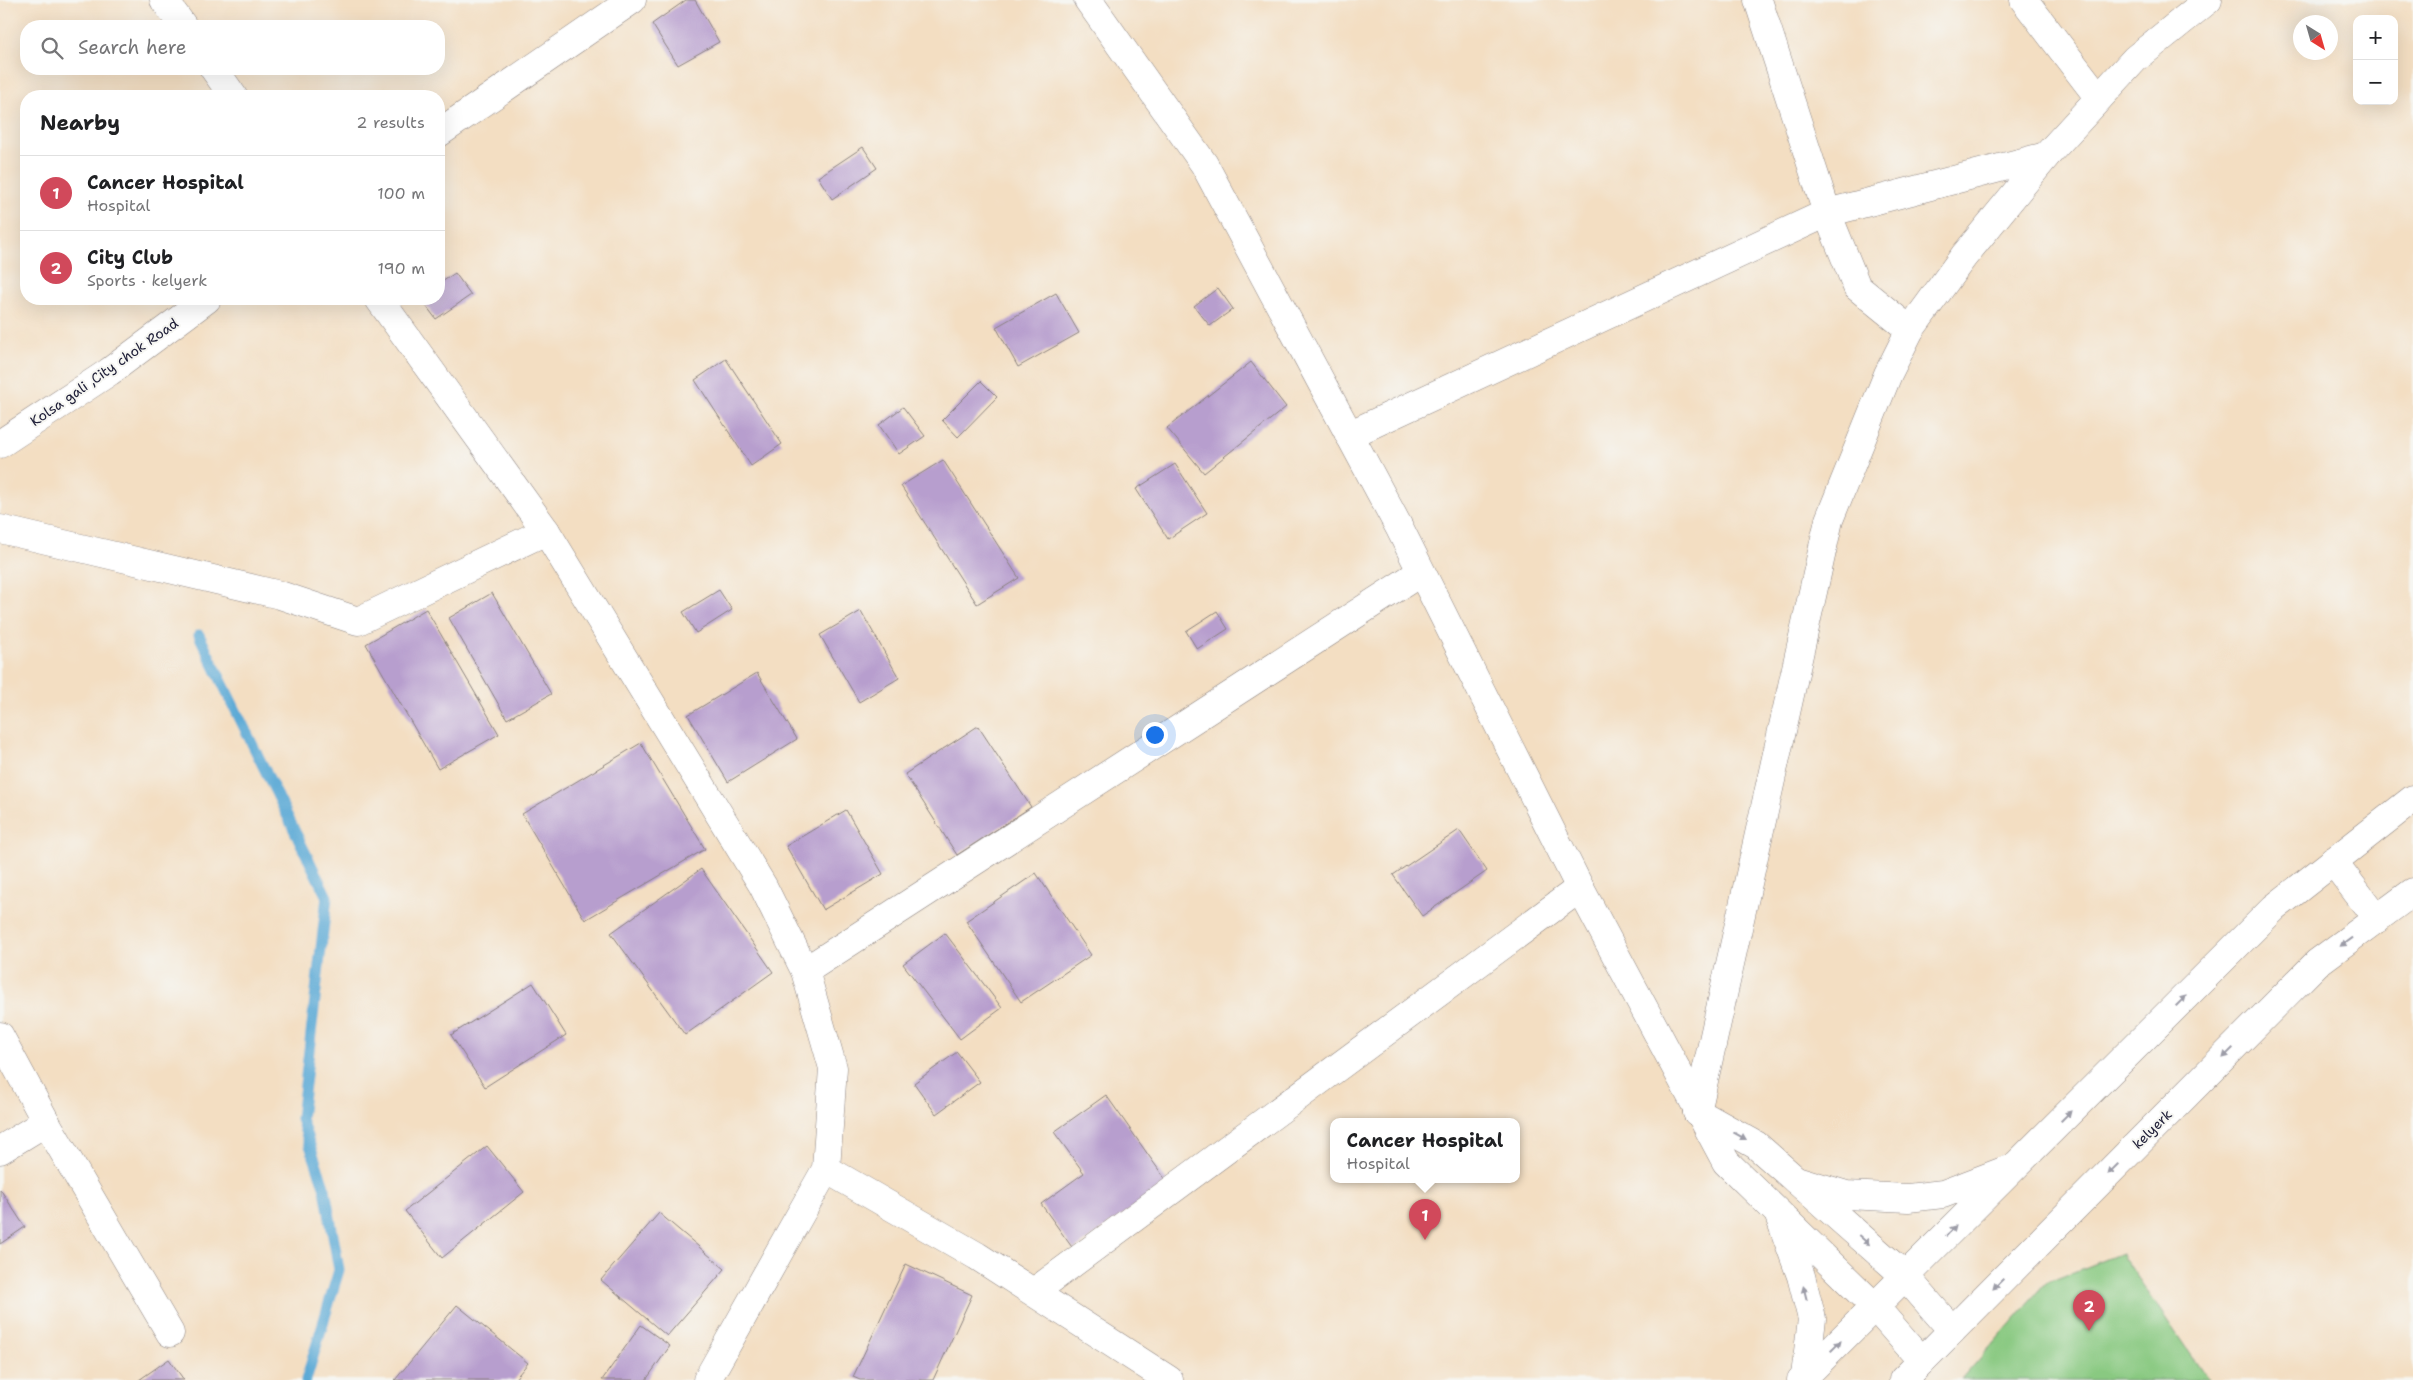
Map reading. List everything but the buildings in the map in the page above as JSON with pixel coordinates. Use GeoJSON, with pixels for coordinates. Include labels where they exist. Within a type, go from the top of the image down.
{"type":"FeatureCollection","features":[{"type":"Feature","properties":{"kind":"street"},"geometry":{"type":"LineString","coordinates":[[164,0],[179,20]]}},
{"type":"Feature","properties":{"kind":"street"},"geometry":{"type":"LineString","coordinates":[[445,129],[632,0]]}},
{"type":"Feature","properties":{"kind":"street"},"geometry":{"type":"LineString","coordinates":[[1088,0],[1204,164],[1421,572],[1580,888],[1697,1112],[1726,1162],[1875,1307],[1912,1371]]}},
{"type":"Feature","properties":{"kind":"street"},"geometry":{"type":"LineString","coordinates":[[1758,0],[1827,213],[1857,287],[1910,330]]}},
{"type":"Feature","properties":{"kind":"street"},"geometry":{"type":"LineString","coordinates":[[2024,0],[2099,98]]}},
{"type":"Feature","properties":{"kind":"street"},"geometry":{"type":"LineString","coordinates":[[1697,1112],[1829,520],[1888,374],[1910,330],[1964,256],[2046,156],[2134,59],[2208,0]]}},
{"type":"Feature","properties":{"kind":"street"},"geometry":{"type":"LineString","coordinates":[[218,75],[230,90]]}},
{"type":"Feature","properties":{"kind":"street"},"geometry":{"type":"LineString","coordinates":[[1349,435],[1827,213],[2046,156]]}},
{"type":"Feature","properties":{"kind":"street","name":"Kolsa gali ,City chok Road"},"geometry":{"type":"LineString","coordinates":[[0,444],[109,372],[199,305]]}},
{"type":"Feature","properties":{"kind":"street"},"geometry":{"type":"LineString","coordinates":[[383,305],[546,532],[762,886],[805,971],[833,1068],[826,1169],[707,1380]]}},
{"type":"Feature","properties":{"kind":"street"},"geometry":{"type":"LineString","coordinates":[[0,530],[280,595],[358,621],[546,532]]}},
{"type":"Feature","properties":{"kind":"street"},"geometry":{"type":"LineString","coordinates":[[805,971],[1421,572]]}},
{"type":"Feature","properties":{"kind":"street"},"geometry":{"type":"LineString","coordinates":[[1803,1378],[2274,908],[2413,799]]}},
{"type":"Feature","properties":{"kind":"street"},"geometry":{"type":"LineString","coordinates":[[2333,861],[2377,919]]}},
{"type":"Feature","properties":{"kind":"street"},"geometry":{"type":"LineString","coordinates":[[1034,1292],[1580,888]]}},
{"type":"Feature","properties":{"kind":"street","name":"kelyerk"},"geometry":{"type":"LineString","coordinates":[[1912,1371],[2317,963],[2413,892]]}},
{"type":"Feature","properties":{"kind":"street"},"geometry":{"type":"LineString","coordinates":[[0,1036],[46,1122],[170,1332]]}},
{"type":"Feature","properties":{"kind":"street"},"geometry":{"type":"LineString","coordinates":[[1697,1112],[1756,1145],[1905,1276],[1952,1330]]}},
{"type":"Feature","properties":{"kind":"street"},"geometry":{"type":"LineString","coordinates":[[0,1150],[46,1122]]}},
{"type":"Feature","properties":{"kind":"street"},"geometry":{"type":"LineString","coordinates":[[1796,1180],[1846,1195],[1908,1198],[1943,1194],[2015,1167]]}},
{"type":"Feature","properties":{"kind":"street"},"geometry":{"type":"LineString","coordinates":[[826,1169],[977,1256],[1169,1380]]}},
{"type":"Feature","properties":{"kind":"street"},"geometry":{"type":"LineString","coordinates":[[1778,1213],[1801,1276],[1812,1319],[1803,1378]]}},
{"type":"Feature","properties":{"kind":"green space"},"geometry":{"type":"Polygon","coordinates":[[[2121,1253],[2208,1380],[1961,1380],[2046,1283],[2121,1253]]]}},
{"type":"Feature","properties":{"kind":"waterway"},"geometry":{"type":"LineString","coordinates":[[199,635],[327,897],[301,1119],[325,1189],[339,1270],[306,1380]]}},
{"type":"Feature","properties":{"kind":"place","name":"Cancer Hospital"},"geometry":{"type":"Point","coordinates":[1425,1240]}},
{"type":"Feature","properties":{"kind":"place","name":"City Club"},"geometry":{"type":"Point","coordinates":[2089,1331]}}]}
